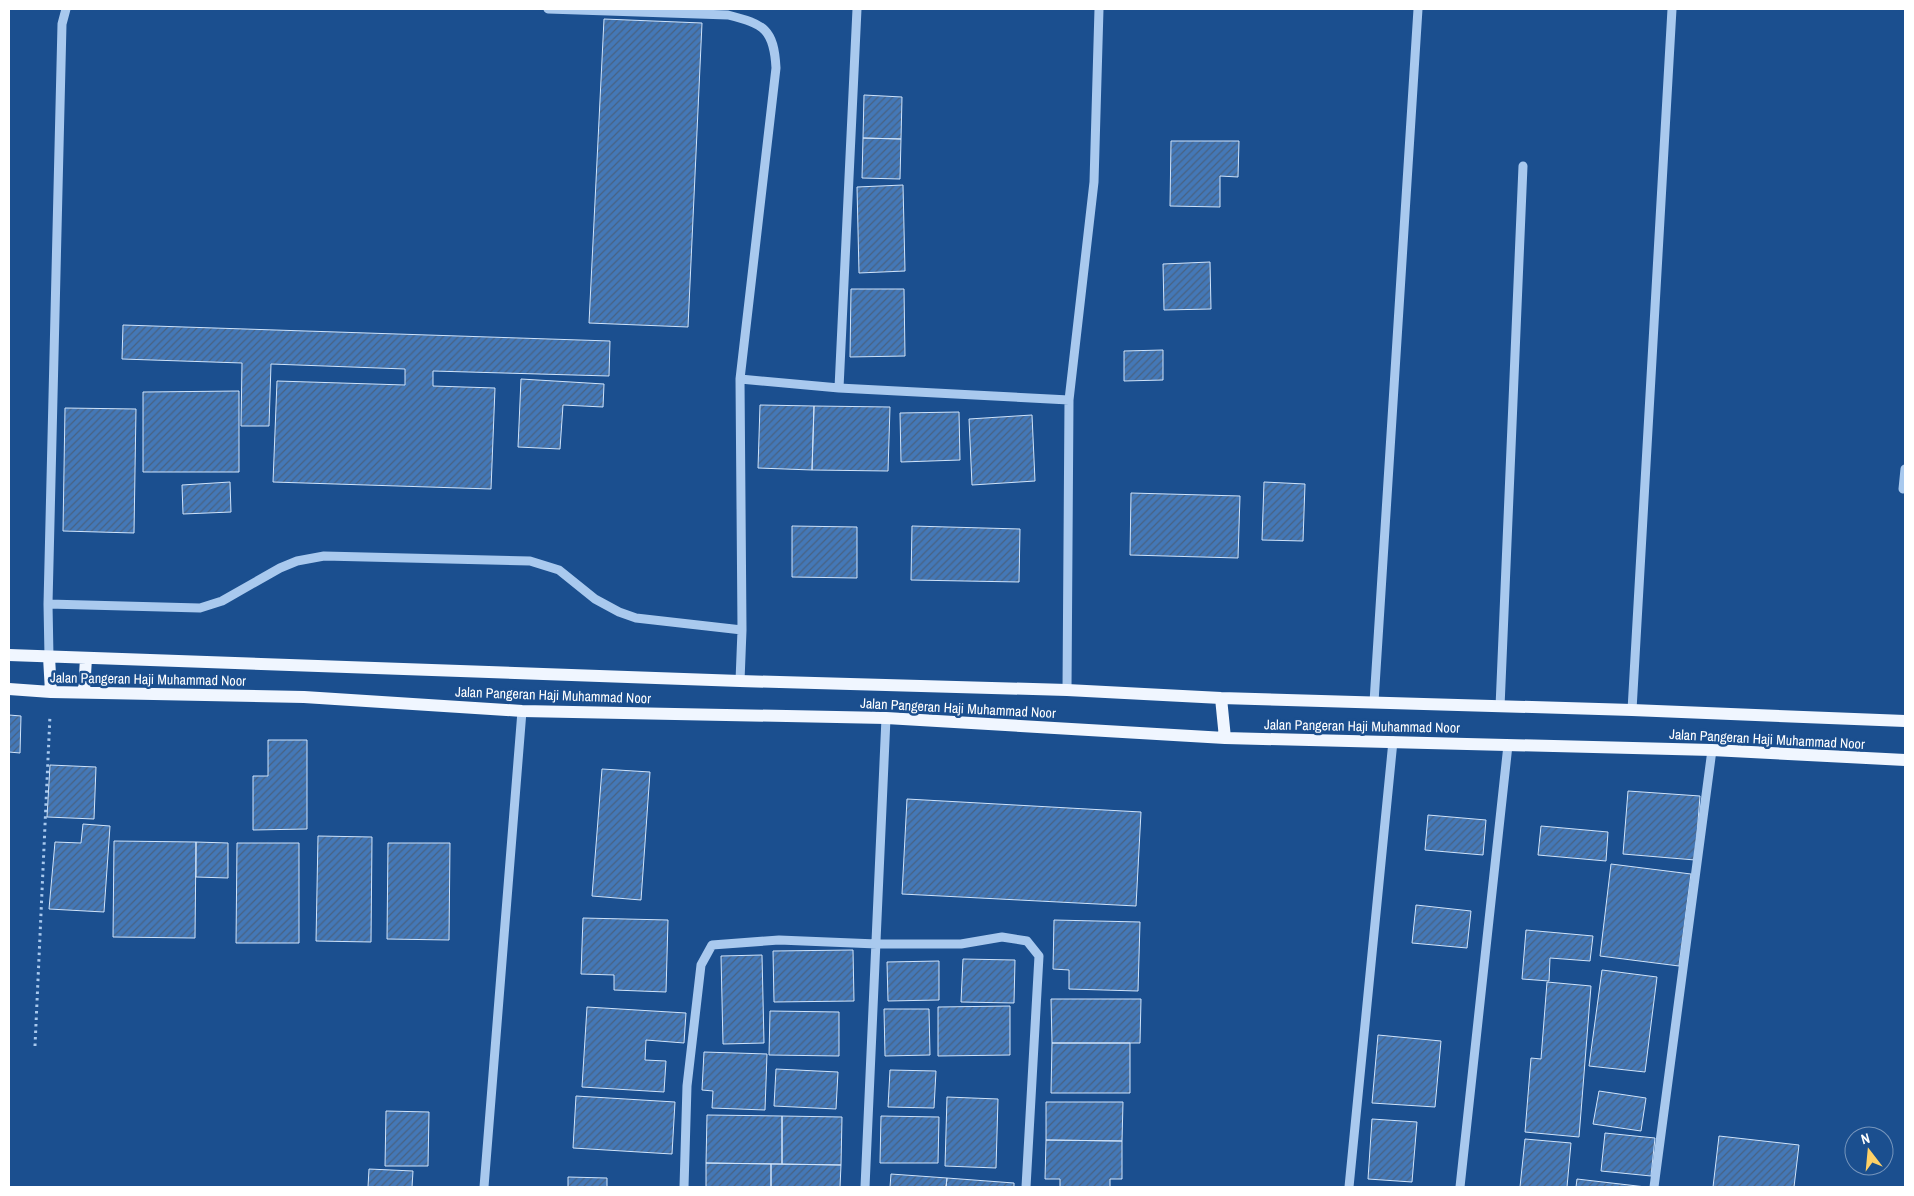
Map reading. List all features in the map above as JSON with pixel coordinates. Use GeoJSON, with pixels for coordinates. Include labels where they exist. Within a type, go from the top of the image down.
{"type":"FeatureCollection","features":[{"type":"Feature","properties":{"kind":"main road","name":"Jalan Pangeran Haji Muhammad Noor"},"geometry":{"type":"LineString","coordinates":[[9,655],[740,681],[1067,690],[1221,698],[1632,710],[1905,721]]}},
{"type":"Feature","properties":{"kind":"main road"},"geometry":{"type":"LineString","coordinates":[[49,657],[51,692]]}},
{"type":"Feature","properties":{"kind":"main road"},"geometry":{"type":"LineString","coordinates":[[84,692],[86,658]]}},
{"type":"Feature","properties":{"kind":"main road","name":"Jalan Pangeran Haji Muhammad Noor"},"geometry":{"type":"LineString","coordinates":[[9,689],[51,692],[304,697],[522,711],[886,718],[1224,738],[1712,750],[1905,760]]}},
{"type":"Feature","properties":{"kind":"main road"},"geometry":{"type":"LineString","coordinates":[[1221,698],[1224,738]]}},
{"type":"Feature","properties":{"kind":"street"},"geometry":{"type":"LineString","coordinates":[[49,657],[48,604],[62,24],[66,9]]}},
{"type":"Feature","properties":{"kind":"street"},"geometry":{"type":"LineString","coordinates":[[548,9],[728,15],[752,21],[766,31],[775,48],[776,68],[740,379],[742,630],[740,681]]}},
{"type":"Feature","properties":{"kind":"street"},"geometry":{"type":"LineString","coordinates":[[839,388],[857,9]]}},
{"type":"Feature","properties":{"kind":"street"},"geometry":{"type":"LineString","coordinates":[[1067,690],[1069,400],[1094,182],[1099,9]]}},
{"type":"Feature","properties":{"kind":"street"},"geometry":{"type":"LineString","coordinates":[[1374,702],[1418,9]]}},
{"type":"Feature","properties":{"kind":"street"},"geometry":{"type":"LineString","coordinates":[[1632,710],[1672,9]]}},
{"type":"Feature","properties":{"kind":"street"},"geometry":{"type":"LineString","coordinates":[[1500,707],[1523,166]]}},
{"type":"Feature","properties":{"kind":"street"},"geometry":{"type":"LineString","coordinates":[[740,379],[839,388],[1069,400]]}},
{"type":"Feature","properties":{"kind":"street"},"geometry":{"type":"LineString","coordinates":[[1903,489],[1905,469]]}},
{"type":"Feature","properties":{"kind":"street"},"geometry":{"type":"LineString","coordinates":[[48,604],[200,608],[222,601],[280,568],[297,561],[324,556],[530,561],[559,570],[595,599],[636,618],[742,630]]}},
{"type":"Feature","properties":{"kind":"street"},"geometry":{"type":"LineString","coordinates":[[484,1187],[522,711]]}},
{"type":"Feature","properties":{"kind":"street"},"geometry":{"type":"LineString","coordinates":[[865,1187],[886,718]]}},
{"type":"Feature","properties":{"kind":"street"},"geometry":{"type":"LineString","coordinates":[[1350,1187],[1393,741]]}},
{"type":"Feature","properties":{"kind":"street"},"geometry":{"type":"LineString","coordinates":[[1460,1187],[1508,745]]}},
{"type":"Feature","properties":{"kind":"street"},"geometry":{"type":"LineString","coordinates":[[1654,1187],[1712,750]]}},
{"type":"Feature","properties":{"kind":"street"},"geometry":{"type":"LineString","coordinates":[[684,1187],[687,1086],[701,965],[712,945],[779,940],[877,944],[961,944],[1002,937],[1026,941],[1039,956],[1026,1187]]}},
{"type":"Feature","properties":{"kind":"path"},"geometry":{"type":"LineString","coordinates":[[35,1046],[51,692]]}},
{"type":"Feature","properties":{"kind":"building"},"geometry":{"type":"Polygon","coordinates":[[[604,19],[702,23],[688,327],[589,323],[604,19]]]}},
{"type":"Feature","properties":{"kind":"building"},"geometry":{"type":"Polygon","coordinates":[[[864,95],[902,97],[901,139],[863,138],[864,95]]]}},
{"type":"Feature","properties":{"kind":"building"},"geometry":{"type":"Polygon","coordinates":[[[863,138],[901,139],[900,179],[862,178],[863,138]]]}},
{"type":"Feature","properties":{"kind":"building"},"geometry":{"type":"Polygon","coordinates":[[[1171,141],[1239,141],[1238,177],[1220,176],[1220,207],[1170,206],[1171,141]]]}},
{"type":"Feature","properties":{"kind":"building"},"geometry":{"type":"Polygon","coordinates":[[[903,185],[905,271],[859,273],[857,187],[903,185]]]}},
{"type":"Feature","properties":{"kind":"building"},"geometry":{"type":"Polygon","coordinates":[[[1210,262],[1211,309],[1164,310],[1163,264],[1210,262]]]}},
{"type":"Feature","properties":{"kind":"building"},"geometry":{"type":"Polygon","coordinates":[[[851,289],[904,289],[905,356],[850,357],[851,289]]]}},
{"type":"Feature","properties":{"kind":"building"},"geometry":{"type":"Polygon","coordinates":[[[123,325],[610,341],[609,376],[433,371],[433,386],[495,388],[491,489],[273,482],[277,381],[405,385],[405,369],[271,364],[269,426],[241,426],[242,363],[122,359],[123,325]]]}},
{"type":"Feature","properties":{"kind":"building"},"geometry":{"type":"Polygon","coordinates":[[[1163,350],[1163,380],[1124,381],[1124,351],[1163,350]]]}},
{"type":"Feature","properties":{"kind":"building"},"geometry":{"type":"Polygon","coordinates":[[[521,379],[604,384],[603,407],[563,405],[560,449],[518,447],[521,379]]]}},
{"type":"Feature","properties":{"kind":"building"},"geometry":{"type":"Polygon","coordinates":[[[239,391],[239,472],[143,472],[143,392],[239,391]]]}},
{"type":"Feature","properties":{"kind":"building"},"geometry":{"type":"Polygon","coordinates":[[[760,405],[814,406],[812,470],[758,468],[760,405]]]}},
{"type":"Feature","properties":{"kind":"building"},"geometry":{"type":"Polygon","coordinates":[[[814,406],[890,407],[888,471],[812,470],[814,406]]]}},
{"type":"Feature","properties":{"kind":"building"},"geometry":{"type":"Polygon","coordinates":[[[65,408],[136,409],[134,533],[63,531],[65,408]]]}},
{"type":"Feature","properties":{"kind":"building"},"geometry":{"type":"Polygon","coordinates":[[[959,412],[960,460],[901,462],[900,413],[959,412]]]}},
{"type":"Feature","properties":{"kind":"building"},"geometry":{"type":"Polygon","coordinates":[[[1032,415],[1035,481],[972,485],[969,419],[1032,415]]]}},
{"type":"Feature","properties":{"kind":"building"},"geometry":{"type":"Polygon","coordinates":[[[230,482],[231,512],[183,514],[182,485],[230,482]]]}},
{"type":"Feature","properties":{"kind":"building"},"geometry":{"type":"Polygon","coordinates":[[[1264,482],[1305,484],[1303,541],[1262,540],[1264,482]]]}},
{"type":"Feature","properties":{"kind":"building"},"geometry":{"type":"Polygon","coordinates":[[[1131,493],[1240,496],[1238,558],[1130,555],[1131,493]]]}},
{"type":"Feature","properties":{"kind":"building"},"geometry":{"type":"Polygon","coordinates":[[[792,526],[857,527],[857,578],[792,577],[792,526]]]}},
{"type":"Feature","properties":{"kind":"building"},"geometry":{"type":"Polygon","coordinates":[[[912,526],[1020,529],[1019,582],[911,580],[912,526]]]}},
{"type":"Feature","properties":{"kind":"building"},"geometry":{"type":"Polygon","coordinates":[[[9,715],[21,716],[20,753],[9,752],[9,715]]]}},
{"type":"Feature","properties":{"kind":"building"},"geometry":{"type":"Polygon","coordinates":[[[268,740],[307,740],[307,829],[253,830],[253,776],[268,776],[268,740]]]}},
{"type":"Feature","properties":{"kind":"building"},"geometry":{"type":"Polygon","coordinates":[[[50,765],[96,767],[94,819],[47,817],[50,765]]]}},
{"type":"Feature","properties":{"kind":"building"},"geometry":{"type":"Polygon","coordinates":[[[602,769],[650,772],[641,900],[592,896],[602,769]]]}},
{"type":"Feature","properties":{"kind":"building"},"geometry":{"type":"Polygon","coordinates":[[[1628,791],[1700,796],[1695,860],[1623,854],[1628,791]]]}},
{"type":"Feature","properties":{"kind":"building"},"geometry":{"type":"Polygon","coordinates":[[[907,799],[1141,812],[1136,906],[902,894],[907,799]]]}},
{"type":"Feature","properties":{"kind":"building"},"geometry":{"type":"Polygon","coordinates":[[[1428,815],[1486,820],[1483,855],[1425,850],[1428,815]]]}},
{"type":"Feature","properties":{"kind":"building"},"geometry":{"type":"Polygon","coordinates":[[[83,824],[110,826],[104,912],[49,909],[55,842],[81,843],[83,824]]]}},
{"type":"Feature","properties":{"kind":"building"},"geometry":{"type":"Polygon","coordinates":[[[1541,826],[1608,832],[1606,861],[1538,855],[1541,826]]]}},
{"type":"Feature","properties":{"kind":"building"},"geometry":{"type":"Polygon","coordinates":[[[318,836],[372,837],[371,942],[316,941],[318,836]]]}},
{"type":"Feature","properties":{"kind":"building"},"geometry":{"type":"Polygon","coordinates":[[[114,841],[196,842],[195,938],[113,937],[114,841]]]}},
{"type":"Feature","properties":{"kind":"building"},"geometry":{"type":"Polygon","coordinates":[[[196,842],[228,843],[228,878],[196,877],[196,842]]]}},
{"type":"Feature","properties":{"kind":"building"},"geometry":{"type":"Polygon","coordinates":[[[237,843],[299,843],[299,943],[236,943],[237,843]]]}},
{"type":"Feature","properties":{"kind":"building"},"geometry":{"type":"Polygon","coordinates":[[[388,843],[450,843],[449,940],[387,939],[388,843]]]}},
{"type":"Feature","properties":{"kind":"building"},"geometry":{"type":"Polygon","coordinates":[[[1611,864],[1691,874],[1679,966],[1600,956],[1611,864]]]}},
{"type":"Feature","properties":{"kind":"building"},"geometry":{"type":"Polygon","coordinates":[[[1416,905],[1471,911],[1467,948],[1412,943],[1416,905]]]}},
{"type":"Feature","properties":{"kind":"building"},"geometry":{"type":"Polygon","coordinates":[[[583,918],[668,920],[666,992],[614,990],[614,975],[581,974],[583,918]]]}},
{"type":"Feature","properties":{"kind":"building"},"geometry":{"type":"Polygon","coordinates":[[[1054,920],[1140,922],[1138,991],[1069,989],[1069,970],[1053,969],[1054,920]]]}},
{"type":"Feature","properties":{"kind":"building"},"geometry":{"type":"Polygon","coordinates":[[[1526,930],[1593,936],[1590,961],[1550,958],[1549,981],[1522,979],[1526,930]]]}},
{"type":"Feature","properties":{"kind":"building"},"geometry":{"type":"Polygon","coordinates":[[[853,950],[854,1001],[774,1002],[773,951],[853,950]]]}},
{"type":"Feature","properties":{"kind":"building"},"geometry":{"type":"Polygon","coordinates":[[[762,955],[764,1043],[723,1044],[721,956],[762,955]]]}},
{"type":"Feature","properties":{"kind":"building"},"geometry":{"type":"Polygon","coordinates":[[[963,959],[1015,960],[1014,1003],[961,1002],[963,959]]]}},
{"type":"Feature","properties":{"kind":"building"},"geometry":{"type":"Polygon","coordinates":[[[939,961],[939,1000],[888,1001],[887,962],[939,961]]]}},
{"type":"Feature","properties":{"kind":"building"},"geometry":{"type":"Polygon","coordinates":[[[1602,970],[1657,977],[1645,1072],[1589,1066],[1602,970]]]}},
{"type":"Feature","properties":{"kind":"building"},"geometry":{"type":"Polygon","coordinates":[[[1547,982],[1591,986],[1579,1137],[1525,1132],[1531,1058],[1541,1059],[1547,982]]]}},
{"type":"Feature","properties":{"kind":"building"},"geometry":{"type":"Polygon","coordinates":[[[1051,999],[1141,999],[1140,1043],[1052,1043],[1051,999]]]}},
{"type":"Feature","properties":{"kind":"building"},"geometry":{"type":"Polygon","coordinates":[[[1010,1006],[1010,1055],[938,1056],[938,1007],[1010,1006]]]}},
{"type":"Feature","properties":{"kind":"building"},"geometry":{"type":"Polygon","coordinates":[[[587,1007],[686,1013],[684,1043],[646,1040],[645,1060],[666,1061],[664,1092],[582,1087],[587,1007]]]}},
{"type":"Feature","properties":{"kind":"building"},"geometry":{"type":"Polygon","coordinates":[[[884,1009],[929,1009],[930,1055],[885,1056],[884,1009]]]}},
{"type":"Feature","properties":{"kind":"building"},"geometry":{"type":"Polygon","coordinates":[[[770,1011],[839,1012],[839,1056],[769,1055],[770,1011]]]}},
{"type":"Feature","properties":{"kind":"building"},"geometry":{"type":"Polygon","coordinates":[[[1378,1035],[1441,1041],[1435,1107],[1372,1103],[1378,1035]]]}},
{"type":"Feature","properties":{"kind":"building"},"geometry":{"type":"Polygon","coordinates":[[[1052,1043],[1130,1043],[1130,1093],[1051,1093],[1052,1043]]]}},
{"type":"Feature","properties":{"kind":"building"},"geometry":{"type":"Polygon","coordinates":[[[704,1052],[767,1054],[765,1110],[712,1108],[713,1091],[702,1090],[704,1052]]]}},
{"type":"Feature","properties":{"kind":"building"},"geometry":{"type":"Polygon","coordinates":[[[776,1069],[838,1072],[836,1109],[774,1106],[776,1069]]]}},
{"type":"Feature","properties":{"kind":"building"},"geometry":{"type":"Polygon","coordinates":[[[890,1070],[936,1071],[934,1108],[888,1107],[890,1070]]]}},
{"type":"Feature","properties":{"kind":"building"},"geometry":{"type":"Polygon","coordinates":[[[1599,1091],[1646,1098],[1641,1131],[1593,1124],[1599,1091]]]}},
{"type":"Feature","properties":{"kind":"building"},"geometry":{"type":"Polygon","coordinates":[[[576,1096],[675,1102],[672,1154],[573,1148],[576,1096]]]}},
{"type":"Feature","properties":{"kind":"building"},"geometry":{"type":"Polygon","coordinates":[[[947,1097],[998,1099],[996,1168],[945,1166],[947,1097]]]}},
{"type":"Feature","properties":{"kind":"building"},"geometry":{"type":"Polygon","coordinates":[[[1046,1102],[1123,1102],[1122,1141],[1046,1140],[1046,1102]]]}},
{"type":"Feature","properties":{"kind":"building"},"geometry":{"type":"Polygon","coordinates":[[[386,1111],[429,1112],[428,1166],[385,1166],[386,1111]]]}},
{"type":"Feature","properties":{"kind":"building"},"geometry":{"type":"Polygon","coordinates":[[[707,1115],[782,1116],[782,1164],[706,1163],[707,1115]]]}},
{"type":"Feature","properties":{"kind":"building"},"geometry":{"type":"Polygon","coordinates":[[[782,1116],[842,1117],[841,1165],[782,1164],[782,1116]]]}},
{"type":"Feature","properties":{"kind":"building"},"geometry":{"type":"Polygon","coordinates":[[[881,1116],[939,1117],[938,1163],[880,1163],[881,1116]]]}},
{"type":"Feature","properties":{"kind":"building"},"geometry":{"type":"Polygon","coordinates":[[[1372,1119],[1417,1122],[1412,1182],[1368,1179],[1372,1119]]]}},
{"type":"Feature","properties":{"kind":"building"},"geometry":{"type":"Polygon","coordinates":[[[1605,1133],[1655,1138],[1651,1176],[1601,1171],[1605,1133]]]}},
{"type":"Feature","properties":{"kind":"building"},"geometry":{"type":"Polygon","coordinates":[[[1719,1136],[1799,1145],[1794,1187],[1713,1187],[1719,1136]]]}},
{"type":"Feature","properties":{"kind":"building"},"geometry":{"type":"Polygon","coordinates":[[[1525,1139],[1571,1143],[1567,1187],[1520,1187],[1525,1139]]]}},
{"type":"Feature","properties":{"kind":"building"},"geometry":{"type":"Polygon","coordinates":[[[1046,1140],[1122,1141],[1122,1179],[1110,1179],[1110,1187],[1060,1187],[1060,1179],[1045,1179],[1046,1140]]]}},
{"type":"Feature","properties":{"kind":"building"},"geometry":{"type":"Polygon","coordinates":[[[706,1163],[771,1164],[771,1187],[706,1187],[706,1163]]]}},
{"type":"Feature","properties":{"kind":"building"},"geometry":{"type":"Polygon","coordinates":[[[771,1164],[841,1165],[840,1187],[771,1187],[771,1164]]]}},
{"type":"Feature","properties":{"kind":"building"},"geometry":{"type":"Polygon","coordinates":[[[369,1169],[413,1171],[412,1187],[368,1187],[369,1169]]]}},
{"type":"Feature","properties":{"kind":"building"},"geometry":{"type":"Polygon","coordinates":[[[891,1174],[947,1178],[946,1187],[890,1187],[891,1174]]]}},
{"type":"Feature","properties":{"kind":"building"},"geometry":{"type":"Polygon","coordinates":[[[568,1177],[607,1178],[607,1187],[568,1187],[568,1177]]]}},
{"type":"Feature","properties":{"kind":"building"},"geometry":{"type":"Polygon","coordinates":[[[947,1178],[1014,1183],[1014,1187],[946,1187],[947,1178]]]}},
{"type":"Feature","properties":{"kind":"building"},"geometry":{"type":"Polygon","coordinates":[[[1577,1179],[1646,1187],[1576,1187],[1577,1179]]]}}]}
